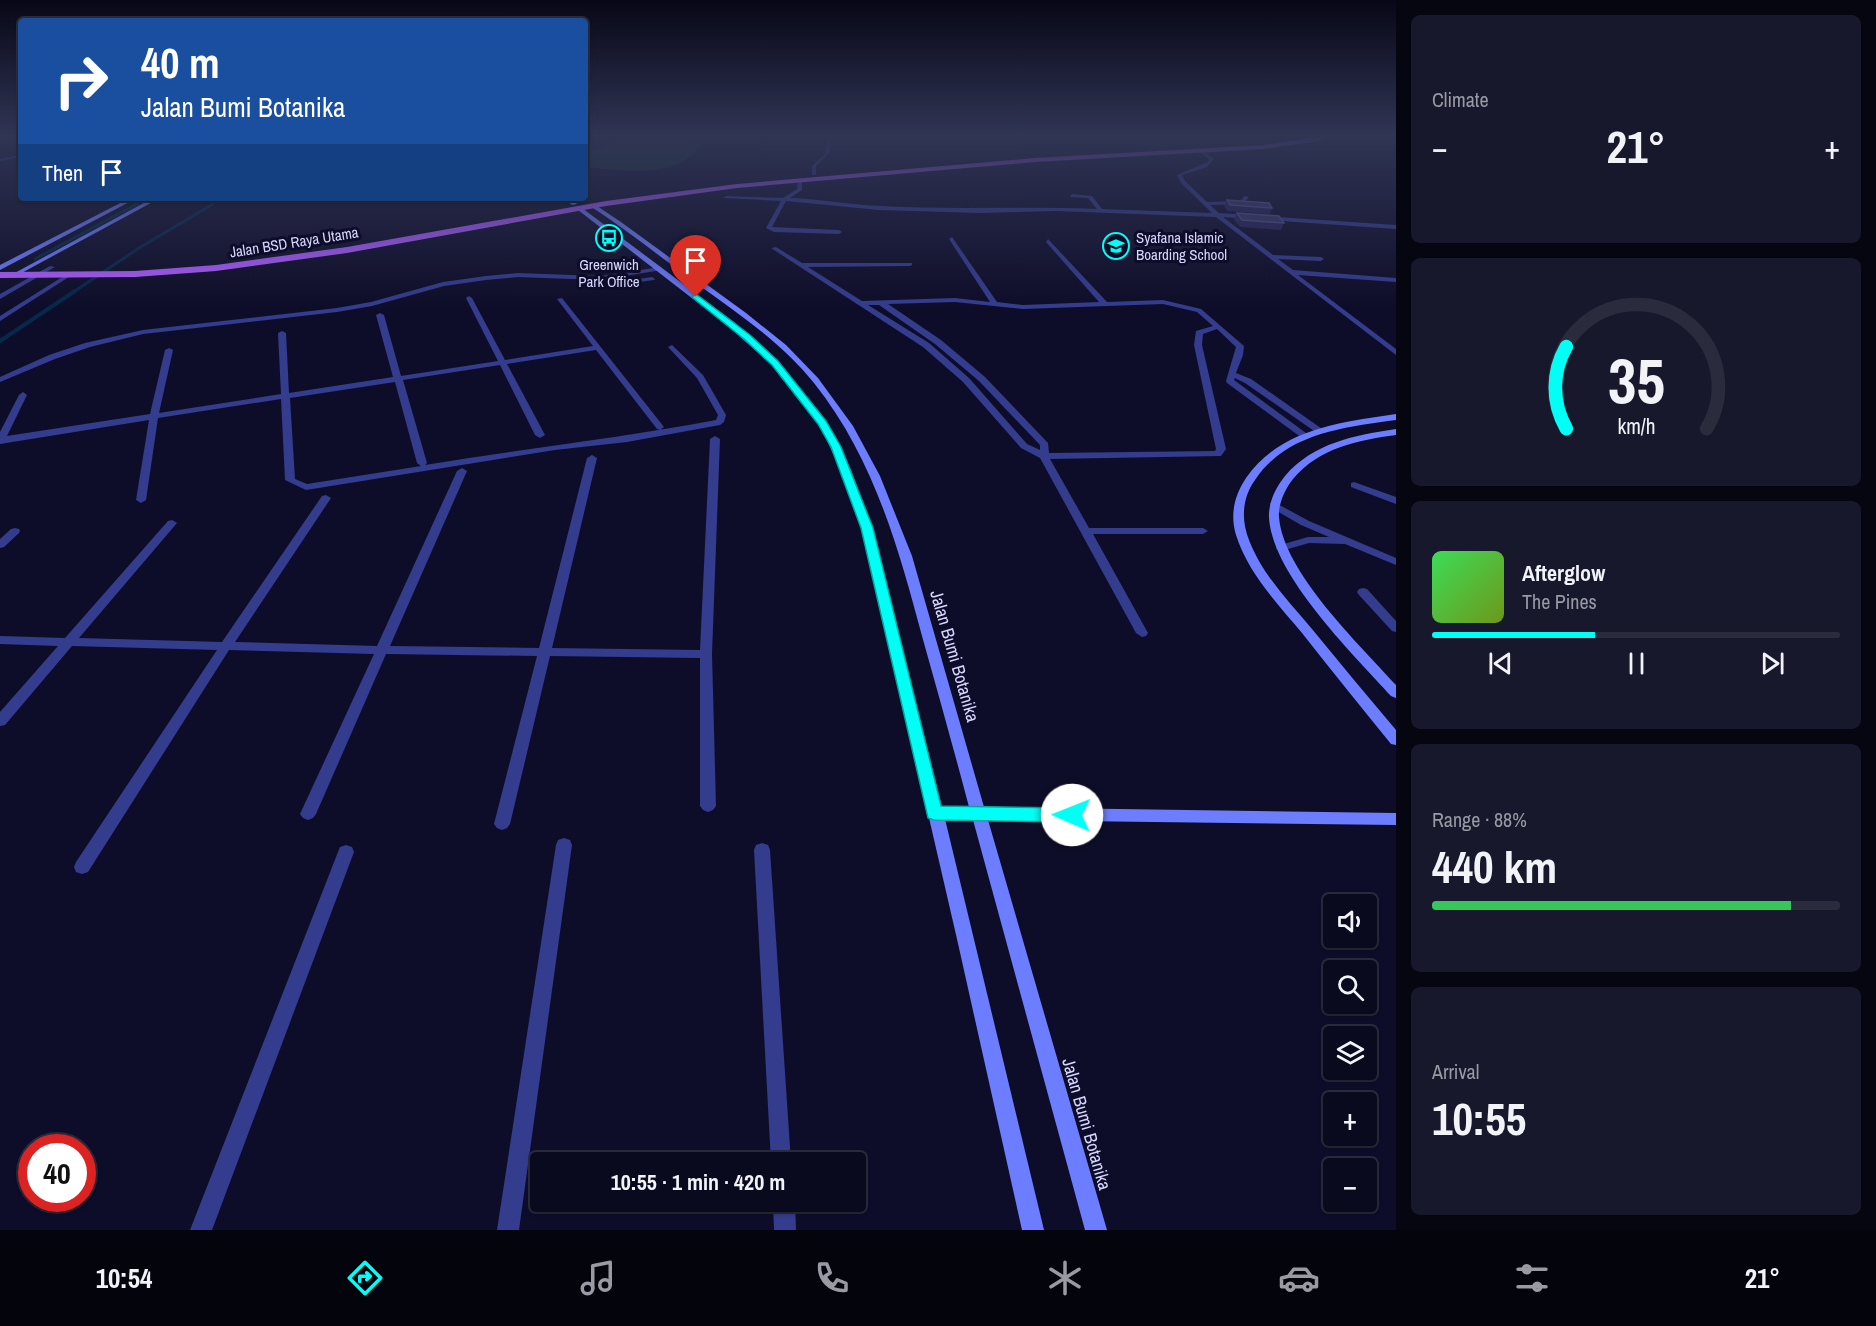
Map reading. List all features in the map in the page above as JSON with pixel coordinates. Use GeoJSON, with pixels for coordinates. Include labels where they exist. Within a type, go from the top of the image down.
{"type":"FeatureCollection","features":[{"type":"Feature","properties":{"kind":"main road","name":"Jalan BSD Raya Utama"},"geometry":{"type":"LineString","coordinates":[[0,269],[189,264],[301,250],[649,192]]}},
{"type":"Feature","properties":{"kind":"main road","name":"Jalan BSD Raya Utama"},"geometry":{"type":"LineString","coordinates":[[0,269],[14,275],[189,271],[259,263],[574,204],[595,207],[691,192]]}},
{"type":"Feature","properties":{"kind":"main road"},"geometry":{"type":"LineString","coordinates":[[0,269],[128,201]]}},
{"type":"Feature","properties":{"kind":"main road"},"geometry":{"type":"LineString","coordinates":[[14,275],[151,201]]}},
{"type":"Feature","properties":{"kind":"main road"},"geometry":{"type":"LineString","coordinates":[[574,204],[731,324],[775,363],[823,423],[843,462],[867,528],[1033,1230]]}},
{"type":"Feature","properties":{"kind":"main road","name":"Jalan Bumi Botanika"},"geometry":{"type":"LineString","coordinates":[[595,207],[745,316],[797,359],[836,407],[884,490],[906,556],[980,814],[1096,1230]]}},
{"type":"Feature","properties":{"kind":"main road"},"geometry":{"type":"LineString","coordinates":[[775,363],[797,359]]}},
{"type":"Feature","properties":{"kind":"main road"},"geometry":{"type":"LineString","coordinates":[[1396,417],[1320,431],[1305,436],[1271,454],[1252,474],[1238,508],[1239,525],[1251,559],[1267,583],[1396,740]]}},
{"type":"Feature","properties":{"kind":"main road"},"geometry":{"type":"LineString","coordinates":[[1396,432],[1348,441],[1306,459],[1290,475],[1274,505],[1274,520],[1287,562],[1396,693]]}},
{"type":"Feature","properties":{"kind":"main road"},"geometry":{"type":"LineString","coordinates":[[934,813],[1396,819]]}},
{"type":"Feature","properties":{"kind":"street"},"geometry":{"type":"LineString","coordinates":[[795,192],[785,199],[769,228],[839,232]]}},
{"type":"Feature","properties":{"kind":"street"},"geometry":{"type":"LineString","coordinates":[[1194,192],[1217,215],[1396,353]]}},
{"type":"Feature","properties":{"kind":"street"},"geometry":{"type":"LineString","coordinates":[[1072,196],[1090,197],[1101,212]]}},
{"type":"Feature","properties":{"kind":"street"},"geometry":{"type":"LineString","coordinates":[[1206,204],[1243,202],[1246,197]]}},
{"type":"Feature","properties":{"kind":"street"},"geometry":{"type":"LineString","coordinates":[[726,198],[785,199],[879,208],[994,212],[1032,208],[1217,215],[1396,227]]}},
{"type":"Feature","properties":{"kind":"street"},"geometry":{"type":"LineString","coordinates":[[952,239],[995,304]]}},
{"type":"Feature","properties":{"kind":"street"},"geometry":{"type":"LineString","coordinates":[[1048,241],[1104,303]]}},
{"type":"Feature","properties":{"kind":"street"},"geometry":{"type":"LineString","coordinates":[[774,248],[864,303],[926,345],[966,380],[1024,446],[1044,456],[1218,454],[1221,449],[1198,345],[1199,333],[1219,326]]}},
{"type":"Feature","properties":{"kind":"street"},"geometry":{"type":"LineString","coordinates":[[1270,257],[1321,259]]}},
{"type":"Feature","properties":{"kind":"street"},"geometry":{"type":"LineString","coordinates":[[800,265],[910,264]]}},
{"type":"Feature","properties":{"kind":"street"},"geometry":{"type":"LineString","coordinates":[[0,297],[52,267]]}},
{"type":"Feature","properties":{"kind":"street"},"geometry":{"type":"LineString","coordinates":[[0,380],[52,357],[120,336],[160,329],[256,321],[337,310],[380,302],[428,288],[486,278],[518,275],[611,277],[660,269]]}},
{"type":"Feature","properties":{"kind":"street"},"geometry":{"type":"LineString","coordinates":[[1289,272],[1396,280]]}},
{"type":"Feature","properties":{"kind":"street"},"geometry":{"type":"LineString","coordinates":[[0,319],[72,275]]}},
{"type":"Feature","properties":{"kind":"street"},"geometry":{"type":"LineString","coordinates":[[486,278],[605,285],[669,276]]}},
{"type":"Feature","properties":{"kind":"street"},"geometry":{"type":"LineString","coordinates":[[469,298],[540,435]]}},
{"type":"Feature","properties":{"kind":"street"},"geometry":{"type":"LineString","coordinates":[[560,299],[660,427]]}},
{"type":"Feature","properties":{"kind":"street"},"geometry":{"type":"LineString","coordinates":[[864,303],[955,300],[1023,307],[1163,302],[1184,305],[1199,310],[1240,346],[1241,353],[1230,381],[1305,436]]}},
{"type":"Feature","properties":{"kind":"street"},"geometry":{"type":"LineString","coordinates":[[881,303],[938,342],[982,379],[1045,445],[1044,456],[1142,633]]}},
{"type":"Feature","properties":{"kind":"street"},"geometry":{"type":"LineString","coordinates":[[380,315],[422,463]]}},
{"type":"Feature","properties":{"kind":"street"},"geometry":{"type":"LineString","coordinates":[[282,333],[290,480],[298,486],[314,488],[546,448],[627,440],[720,422],[722,415],[699,377],[672,347]]}},
{"type":"Feature","properties":{"kind":"street"},"geometry":{"type":"LineString","coordinates":[[0,440],[596,348]]}},
{"type":"Feature","properties":{"kind":"street"},"geometry":{"type":"LineString","coordinates":[[141,500],[154,415],[169,351]]}},
{"type":"Feature","properties":{"kind":"street"},"geometry":{"type":"LineString","coordinates":[[1232,374],[1248,381],[1320,431]]}},
{"type":"Feature","properties":{"kind":"street"},"geometry":{"type":"LineString","coordinates":[[0,440],[22,395]]}},
{"type":"Feature","properties":{"kind":"street"},"geometry":{"type":"LineString","coordinates":[[708,806],[706,654],[715,439]]}},
{"type":"Feature","properties":{"kind":"street"},"geometry":{"type":"LineString","coordinates":[[502,824],[592,458]]}},
{"type":"Feature","properties":{"kind":"street"},"geometry":{"type":"LineString","coordinates":[[308,814],[462,471]]}},
{"type":"Feature","properties":{"kind":"street"},"geometry":{"type":"LineString","coordinates":[[1354,485],[1396,501]]}},
{"type":"Feature","properties":{"kind":"street"},"geometry":{"type":"LineString","coordinates":[[82,867],[227,644],[326,498]]}},
{"type":"Feature","properties":{"kind":"street"},"geometry":{"type":"LineString","coordinates":[[1274,505],[1305,523],[1396,562]]}},
{"type":"Feature","properties":{"kind":"street"},"geometry":{"type":"LineString","coordinates":[[0,721],[172,523]]}},
{"type":"Feature","properties":{"kind":"street"},"geometry":{"type":"LineString","coordinates":[[0,545],[15,531]]}},
{"type":"Feature","properties":{"kind":"street"},"geometry":{"type":"LineString","coordinates":[[1085,531],[1203,531]]}},
{"type":"Feature","properties":{"kind":"street"},"geometry":{"type":"LineString","coordinates":[[1281,548],[1308,540],[1344,541]]}},
{"type":"Feature","properties":{"kind":"street"},"geometry":{"type":"LineString","coordinates":[[1363,592],[1396,628]]}},
{"type":"Feature","properties":{"kind":"street"},"geometry":{"type":"LineString","coordinates":[[0,640],[227,644],[382,650],[706,654]]}},
{"type":"Feature","properties":{"kind":"street"},"geometry":{"type":"LineString","coordinates":[[508,1230],[564,845]]}},
{"type":"Feature","properties":{"kind":"street"},"geometry":{"type":"LineString","coordinates":[[762,850],[780,1152]]}},
{"type":"Feature","properties":{"kind":"street"},"geometry":{"type":"LineString","coordinates":[[201,1230],[346,852]]}},
{"type":"Feature","properties":{"kind":"street"},"geometry":{"type":"LineString","coordinates":[[784,1212],[785,1230]]}},
{"type":"Feature","properties":{"kind":"building"},"geometry":{"type":"Polygon","coordinates":[[[1227,200],[1269,203],[1272,208],[1230,205],[1227,200]]]}},
{"type":"Feature","properties":{"kind":"building"},"geometry":{"type":"Polygon","coordinates":[[[1237,213],[1279,216],[1284,223],[1242,220],[1237,213]]]}},
{"type":"Feature","properties":{"kind":"waterway"},"geometry":{"type":"LineString","coordinates":[[134,205],[141,201]]}},
{"type":"Feature","properties":{"kind":"waterway"},"geometry":{"type":"LineString","coordinates":[[210,205],[217,201]]}},
{"type":"Feature","properties":{"kind":"waterway"},"geometry":{"type":"LineString","coordinates":[[35,259],[137,204]]}},
{"type":"Feature","properties":{"kind":"waterway"},"geometry":{"type":"LineString","coordinates":[[72,293],[139,248],[213,204]]}},
{"type":"Feature","properties":{"kind":"waterway"},"geometry":{"type":"LineString","coordinates":[[0,341],[72,293]]}},
{"type":"Feature","properties":{"kind":"place","name":"Greenwich Park Office"},"geometry":{"type":"Point","coordinates":[609,238]}},
{"type":"Feature","properties":{"kind":"place","name":"Syafana Islamic Boarding School"},"geometry":{"type":"Point","coordinates":[1116,246]}},
{"type":"Feature","properties":{"kind":"route"},"geometry":{"type":"LineString","coordinates":[[696,297],[764,351],[823,423],[836,447],[867,528],[934,813],[1072,815]]}}]}
